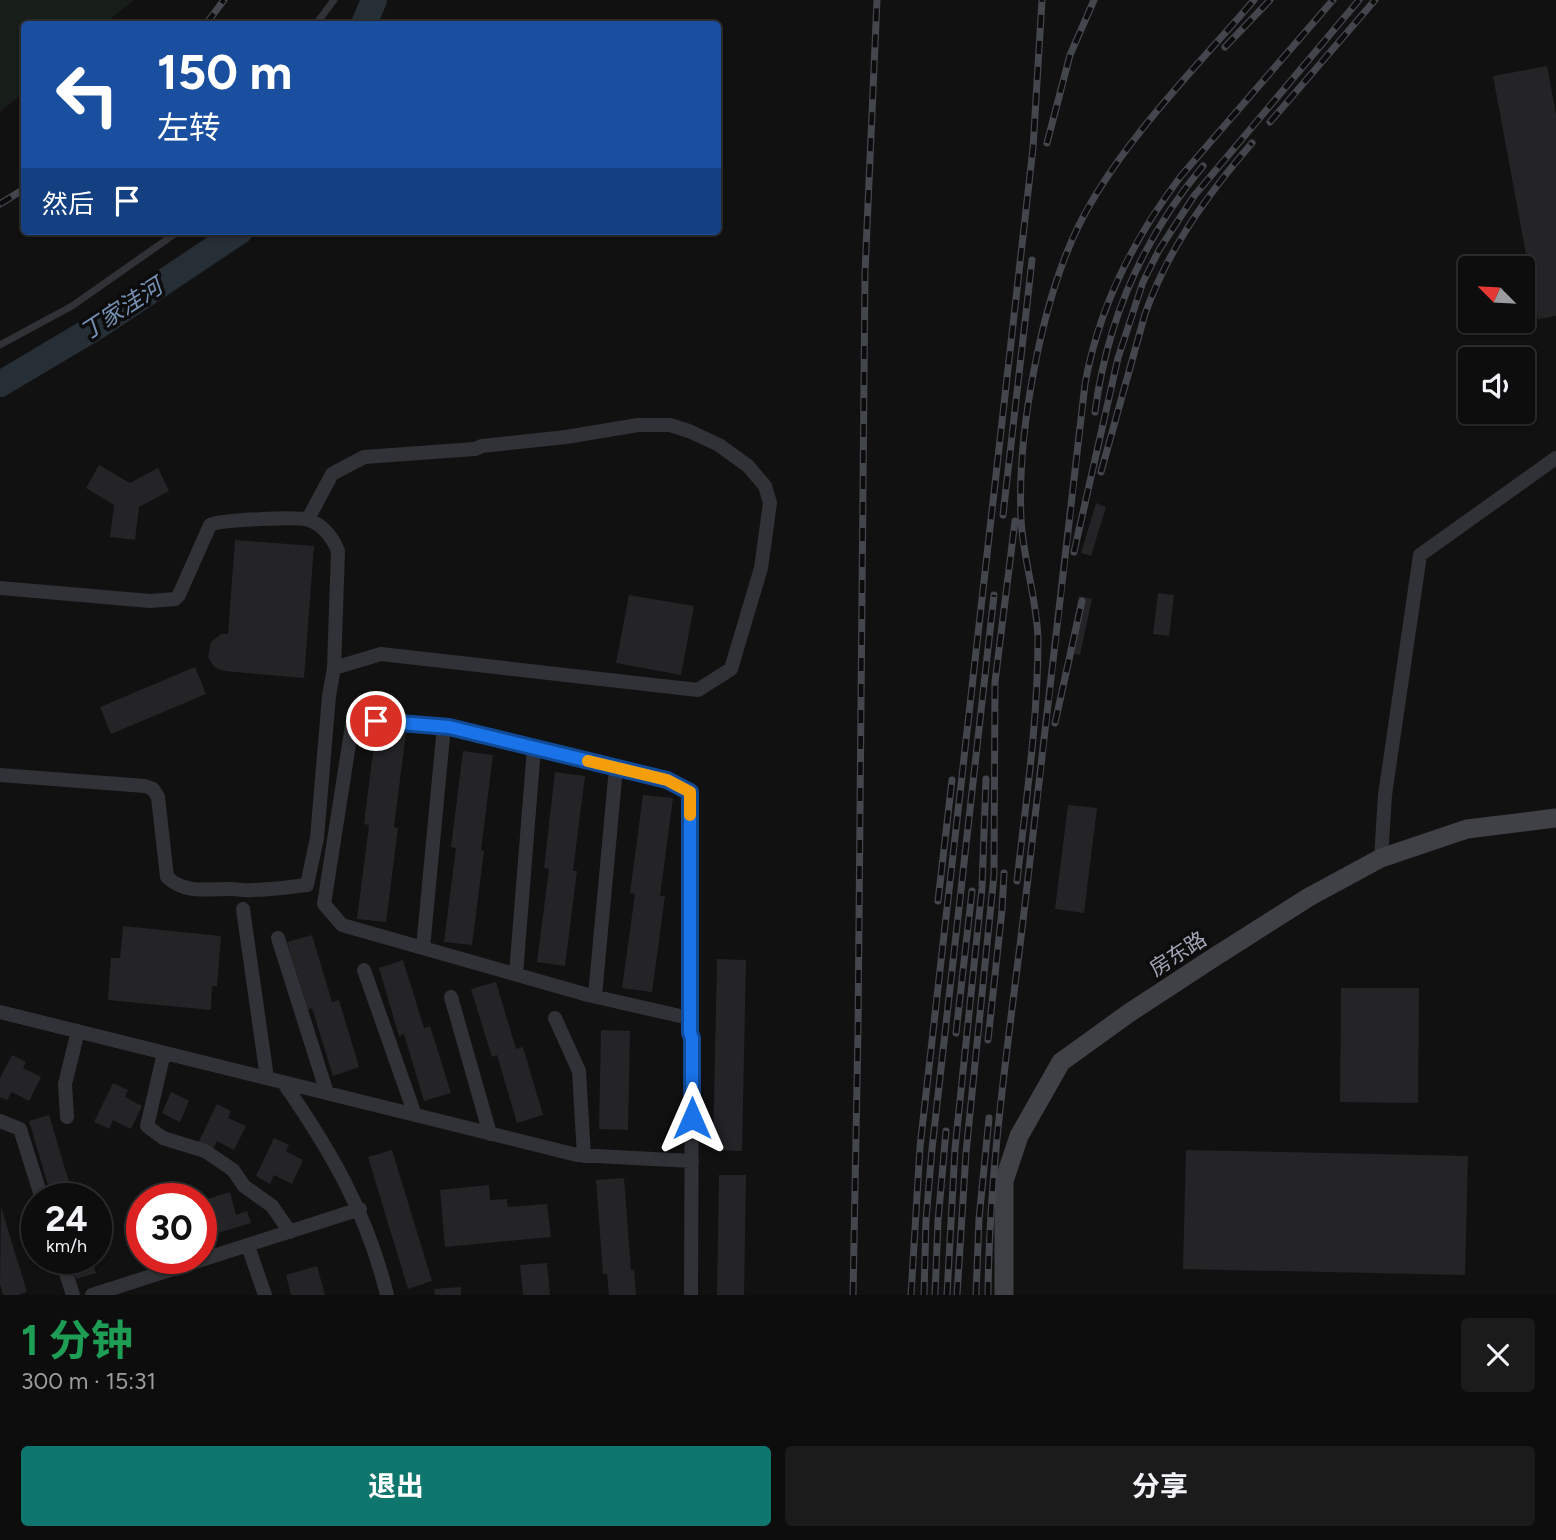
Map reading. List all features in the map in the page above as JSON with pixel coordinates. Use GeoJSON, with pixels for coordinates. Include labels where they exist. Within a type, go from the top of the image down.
{"type":"FeatureCollection","features":[{"type":"Feature","properties":{"kind":"main road","name":"房东路"},"geometry":{"type":"LineString","coordinates":[[1004,1295],[1004,1181],[1019,1136],[1061,1062],[1129,1013],[1309,897],[1381,858],[1467,829],[1556,818]]}},
{"type":"Feature","properties":{"kind":"street"},"geometry":{"type":"LineString","coordinates":[[308,519],[332,474],[364,457],[475,449],[482,446],[566,438],[639,425],[670,425],[719,445],[748,466],[765,486],[770,503],[761,568],[731,669],[698,690],[381,654],[334,668]]}},
{"type":"Feature","properties":{"kind":"street"},"geometry":{"type":"LineString","coordinates":[[1381,858],[1385,795],[1420,555],[1556,457]]}},
{"type":"Feature","properties":{"kind":"street"},"geometry":{"type":"LineString","coordinates":[[0,588],[150,601],[175,599],[210,525],[226,521],[308,519],[332,537],[338,551],[334,668],[329,696],[317,838],[307,885],[249,891],[230,888],[208,891],[185,888],[167,877],[158,797],[153,789],[145,786],[91,783],[77,779],[0,775]]}},
{"type":"Feature","properties":{"kind":"street"},"geometry":{"type":"LineString","coordinates":[[690,1018],[595,996],[342,925],[324,904],[353,719],[444,726],[667,780],[690,792],[691,1295]]}},
{"type":"Feature","properties":{"kind":"street"},"geometry":{"type":"LineString","coordinates":[[423,948],[444,726]]}},
{"type":"Feature","properties":{"kind":"street"},"geometry":{"type":"LineString","coordinates":[[516,974],[534,748]]}},
{"type":"Feature","properties":{"kind":"street"},"geometry":{"type":"LineString","coordinates":[[595,996],[616,768]]}},
{"type":"Feature","properties":{"kind":"street"},"geometry":{"type":"LineString","coordinates":[[243,909],[267,1078]]}},
{"type":"Feature","properties":{"kind":"street"},"geometry":{"type":"LineString","coordinates":[[278,938],[327,1093]]}},
{"type":"Feature","properties":{"kind":"street"},"geometry":{"type":"LineString","coordinates":[[364,970],[415,1115]]}},
{"type":"Feature","properties":{"kind":"street"},"geometry":{"type":"LineString","coordinates":[[451,997],[490,1134]]}},
{"type":"Feature","properties":{"kind":"street"},"geometry":{"type":"LineString","coordinates":[[0,1012],[584,1156],[692,1161]]}},
{"type":"Feature","properties":{"kind":"street"},"geometry":{"type":"LineString","coordinates":[[555,1018],[579,1071],[584,1156]]}},
{"type":"Feature","properties":{"kind":"street"},"geometry":{"type":"LineString","coordinates":[[67,1117],[65,1084],[78,1031]]}},
{"type":"Feature","properties":{"kind":"street"},"geometry":{"type":"LineString","coordinates":[[164,1053],[147,1126],[163,1138],[205,1151],[233,1170],[244,1186],[272,1206],[290,1232]]}},
{"type":"Feature","properties":{"kind":"street"},"geometry":{"type":"LineString","coordinates":[[283,1082],[318,1132],[359,1209],[377,1257],[387,1295]]}},
{"type":"Feature","properties":{"kind":"street"},"geometry":{"type":"LineString","coordinates":[[0,1121],[20,1129],[37,1183]]}},
{"type":"Feature","properties":{"kind":"street"},"geometry":{"type":"LineString","coordinates":[[92,1295],[359,1209]]}},
{"type":"Feature","properties":{"kind":"street"},"geometry":{"type":"LineString","coordinates":[[248,1246],[265,1295]]}},
{"type":"Feature","properties":{"kind":"street"},"geometry":{"type":"LineString","coordinates":[[66,1274],[73,1295]]}},
{"type":"Feature","properties":{"kind":"lane"},"geometry":{"type":"LineString","coordinates":[[318,21],[334,0]]}},
{"type":"Feature","properties":{"kind":"lane"},"geometry":{"type":"LineString","coordinates":[[0,345],[72,306],[173,235]]}},
{"type":"Feature","properties":{"kind":"shaded area"},"geometry":{"type":"Polygon","coordinates":[[[0,0],[134,0],[108,21],[21,21],[21,94],[0,112],[0,0]]]}},
{"type":"Feature","properties":{"kind":"building"},"geometry":{"type":"Polygon","coordinates":[[[1547,66],[1556,114],[1556,316],[1538,319],[1535,303],[1535,256],[1526,256],[1493,76],[1547,66]]]}},
{"type":"Feature","properties":{"kind":"building"},"geometry":{"type":"Polygon","coordinates":[[[99,465],[130,483],[158,468],[169,491],[139,507],[135,540],[110,537],[114,505],[86,488],[99,465]]]}},
{"type":"Feature","properties":{"kind":"building"},"geometry":{"type":"Polygon","coordinates":[[[1096,503],[1106,507],[1091,556],[1081,553],[1096,503]]]}},
{"type":"Feature","properties":{"kind":"building"},"geometry":{"type":"Polygon","coordinates":[[[235,540],[314,546],[304,678],[224,671],[214,667],[208,657],[211,642],[221,634],[228,634],[235,540]]]}},
{"type":"Feature","properties":{"kind":"building"},"geometry":{"type":"Polygon","coordinates":[[[1158,593],[1174,595],[1169,636],[1153,634],[1158,593]]]}},
{"type":"Feature","properties":{"kind":"building"},"geometry":{"type":"Polygon","coordinates":[[[629,595],[694,606],[681,675],[616,663],[629,595]]]}},
{"type":"Feature","properties":{"kind":"building"},"geometry":{"type":"Polygon","coordinates":[[[1079,596],[1092,599],[1080,655],[1067,652],[1079,596]]]}},
{"type":"Feature","properties":{"kind":"building"},"geometry":{"type":"Polygon","coordinates":[[[195,667],[206,694],[111,734],[100,707],[195,667]]]}},
{"type":"Feature","properties":{"kind":"building"},"geometry":{"type":"Polygon","coordinates":[[[376,728],[406,732],[386,922],[357,919],[369,825],[364,824],[376,728]]]}},
{"type":"Feature","properties":{"kind":"building"},"geometry":{"type":"Polygon","coordinates":[[[463,751],[493,755],[472,945],[444,942],[456,848],[451,847],[463,751]]]}},
{"type":"Feature","properties":{"kind":"building"},"geometry":{"type":"Polygon","coordinates":[[[555,772],[585,776],[565,966],[537,962],[549,869],[544,868],[555,772]]]}},
{"type":"Feature","properties":{"kind":"building"},"geometry":{"type":"Polygon","coordinates":[[[643,795],[673,798],[660,896],[665,896],[652,992],[622,988],[635,894],[630,893],[643,795]]]}},
{"type":"Feature","properties":{"kind":"building"},"geometry":{"type":"Polygon","coordinates":[[[1068,805],[1097,808],[1084,913],[1055,909],[1068,805]]]}},
{"type":"Feature","properties":{"kind":"building"},"geometry":{"type":"Polygon","coordinates":[[[123,926],[221,936],[217,986],[212,986],[211,1010],[108,1000],[111,958],[120,958],[123,926]]]}},
{"type":"Feature","properties":{"kind":"building"},"geometry":{"type":"Polygon","coordinates":[[[312,935],[332,1002],[339,1000],[359,1067],[333,1076],[312,1008],[308,1010],[287,942],[312,935]]]}},
{"type":"Feature","properties":{"kind":"building"},"geometry":{"type":"Polygon","coordinates":[[[717,959],[746,960],[742,1151],[713,1150],[717,959]]]}},
{"type":"Feature","properties":{"kind":"building"},"geometry":{"type":"Polygon","coordinates":[[[403,960],[424,1028],[430,1026],[451,1093],[424,1101],[404,1034],[399,1036],[379,968],[403,960]]]}},
{"type":"Feature","properties":{"kind":"building"},"geometry":{"type":"Polygon","coordinates":[[[496,982],[516,1049],[523,1047],[543,1115],[517,1123],[497,1055],[492,1057],[471,989],[496,982]]]}},
{"type":"Feature","properties":{"kind":"building"},"geometry":{"type":"Polygon","coordinates":[[[1341,988],[1419,988],[1418,1103],[1340,1102],[1341,988]]]}},
{"type":"Feature","properties":{"kind":"building"},"geometry":{"type":"Polygon","coordinates":[[[601,1030],[630,1031],[628,1130],[599,1129],[601,1030]]]}},
{"type":"Feature","properties":{"kind":"building"},"geometry":{"type":"Polygon","coordinates":[[[12,1055],[26,1062],[23,1068],[41,1077],[29,1101],[12,1092],[7,1100],[0,1097],[0,1078],[12,1055]]]}},
{"type":"Feature","properties":{"kind":"building"},"geometry":{"type":"Polygon","coordinates":[[[113,1083],[128,1090],[125,1097],[142,1106],[131,1129],[113,1120],[109,1129],[94,1122],[113,1083]]]}},
{"type":"Feature","properties":{"kind":"building"},"geometry":{"type":"Polygon","coordinates":[[[171,1092],[189,1101],[180,1122],[162,1113],[171,1092]]]}},
{"type":"Feature","properties":{"kind":"building"},"geometry":{"type":"Polygon","coordinates":[[[217,1104],[231,1111],[228,1118],[246,1126],[234,1150],[217,1141],[213,1150],[198,1143],[217,1104]]]}},
{"type":"Feature","properties":{"kind":"building"},"geometry":{"type":"Polygon","coordinates":[[[49,1115],[69,1183],[47,1183],[29,1121],[49,1115]]]}},
{"type":"Feature","properties":{"kind":"building"},"geometry":{"type":"Polygon","coordinates":[[[274,1138],[289,1145],[286,1151],[303,1160],[292,1184],[274,1175],[270,1184],[256,1176],[274,1138]]]}},
{"type":"Feature","properties":{"kind":"building"},"geometry":{"type":"Polygon","coordinates":[[[392,1150],[432,1281],[408,1289],[368,1157],[392,1150]]]}},
{"type":"Feature","properties":{"kind":"building"},"geometry":{"type":"Polygon","coordinates":[[[1186,1150],[1468,1156],[1465,1275],[1183,1269],[1186,1150]]]}},
{"type":"Feature","properties":{"kind":"building"},"geometry":{"type":"Polygon","coordinates":[[[719,1175],[746,1175],[744,1295],[717,1295],[719,1175]]]}},
{"type":"Feature","properties":{"kind":"building"},"geometry":{"type":"Polygon","coordinates":[[[624,1178],[631,1270],[634,1270],[636,1295],[609,1295],[607,1274],[603,1274],[596,1180],[624,1178]]]}},
{"type":"Feature","properties":{"kind":"building"},"geometry":{"type":"Polygon","coordinates":[[[489,1185],[490,1200],[507,1199],[508,1207],[547,1204],[551,1237],[445,1247],[440,1190],[489,1185]]]}},
{"type":"Feature","properties":{"kind":"building"},"geometry":{"type":"Polygon","coordinates":[[[230,1192],[236,1215],[247,1211],[251,1223],[217,1233],[217,1196],[230,1192]]]}},
{"type":"Feature","properties":{"kind":"building"},"geometry":{"type":"Polygon","coordinates":[[[1,1207],[27,1292],[3,1295],[0,1284],[1,1207]]]}},
{"type":"Feature","properties":{"kind":"building"},"geometry":{"type":"Polygon","coordinates":[[[547,1263],[550,1295],[523,1295],[520,1265],[547,1263]]]}},
{"type":"Feature","properties":{"kind":"building"},"geometry":{"type":"Polygon","coordinates":[[[317,1266],[325,1295],[291,1295],[286,1275],[317,1266]]]}},
{"type":"Feature","properties":{"kind":"building"},"geometry":{"type":"Polygon","coordinates":[[[75,1274],[93,1274],[76,1279],[75,1274]]]}},
{"type":"Feature","properties":{"kind":"building"},"geometry":{"type":"Polygon","coordinates":[[[461,1287],[461,1295],[435,1295],[434,1289],[461,1287]]]}},
{"type":"Feature","properties":{"kind":"waterway","name":"丁家洼河"},"geometry":{"type":"LineString","coordinates":[[365,21],[374,0]]}},
{"type":"Feature","properties":{"kind":"waterway","name":"丁家洼河"},"geometry":{"type":"LineString","coordinates":[[0,384],[101,324],[234,235]]}},
{"type":"Feature","properties":{"kind":"railway"},"geometry":{"type":"LineString","coordinates":[[208,21],[224,0]]}},
{"type":"Feature","properties":{"kind":"railway"},"geometry":{"type":"LineString","coordinates":[[853,1295],[865,273],[877,0]]}},
{"type":"Feature","properties":{"kind":"railway"},"geometry":{"type":"LineString","coordinates":[[911,1295],[920,1147],[1033,148],[1042,0]]}},
{"type":"Feature","properties":{"kind":"railway"},"geometry":{"type":"LineString","coordinates":[[1047,143],[1070,55],[1094,0]]}},
{"type":"Feature","properties":{"kind":"railway"},"geometry":{"type":"LineString","coordinates":[[1017,881],[1034,730],[1038,639],[1022,534],[1023,448],[1034,369],[1053,291],[1079,225],[1115,165],[1159,108],[1254,0]]}},
{"type":"Feature","properties":{"kind":"railway"},"geometry":{"type":"LineString","coordinates":[[1225,47],[1270,0]]}},
{"type":"Feature","properties":{"kind":"railway"},"geometry":{"type":"LineString","coordinates":[[988,1295],[1000,1107],[1085,384],[1091,355],[1120,274],[1164,200],[1181,176],[1333,0]]}},
{"type":"Feature","properties":{"kind":"railway"},"geometry":{"type":"LineString","coordinates":[[1074,552],[1118,358],[1143,282],[1159,250],[1194,196],[1359,0]]}},
{"type":"Feature","properties":{"kind":"railway"},"geometry":{"type":"LineString","coordinates":[[1270,122],[1375,0]]}},
{"type":"Feature","properties":{"kind":"railway"},"geometry":{"type":"LineString","coordinates":[[1101,472],[1154,290],[1190,224],[1252,143]]}},
{"type":"Feature","properties":{"kind":"railway"},"geometry":{"type":"LineString","coordinates":[[1095,412],[1108,345],[1131,282],[1162,222],[1203,166]]}},
{"type":"Feature","properties":{"kind":"railway"},"geometry":{"type":"LineString","coordinates":[[0,204],[21,191]]}},
{"type":"Feature","properties":{"kind":"railway"},"geometry":{"type":"LineString","coordinates":[[1003,515],[1032,260]]}},
{"type":"Feature","properties":{"kind":"railway"},"geometry":{"type":"LineString","coordinates":[[957,1295],[966,1153],[994,875],[995,682],[1015,521]]}},
{"type":"Feature","properties":{"kind":"railway"},"geometry":{"type":"LineString","coordinates":[[924,1295],[926,1220],[932,1149],[994,595]]}},
{"type":"Feature","properties":{"kind":"railway"},"geometry":{"type":"LineString","coordinates":[[1055,723],[1082,601]]}},
{"type":"Feature","properties":{"kind":"railway"},"geometry":{"type":"LineString","coordinates":[[947,1295],[955,1149],[982,888],[986,779]]}},
{"type":"Feature","properties":{"kind":"railway"},"geometry":{"type":"LineString","coordinates":[[938,901],[952,780]]}},
{"type":"Feature","properties":{"kind":"railway"},"geometry":{"type":"LineString","coordinates":[[988,1040],[1004,873]]}},
{"type":"Feature","properties":{"kind":"railway"},"geometry":{"type":"LineString","coordinates":[[956,1033],[972,891]]}},
{"type":"Feature","properties":{"kind":"railway"},"geometry":{"type":"LineString","coordinates":[[976,1295],[979,1219],[989,1118]]}},
{"type":"Feature","properties":{"kind":"railway"},"geometry":{"type":"LineString","coordinates":[[935,1295],[946,1131]]}},
{"type":"Feature","properties":{"kind":"slow traffic"},"geometry":{"type":"LineString","coordinates":[[588,761],[667,780],[690,792],[690,815]]}},
{"type":"Feature","properties":{"kind":"route"},"geometry":{"type":"LineString","coordinates":[[376,721],[449,727],[667,780],[690,792],[692,1118]]}}]}
